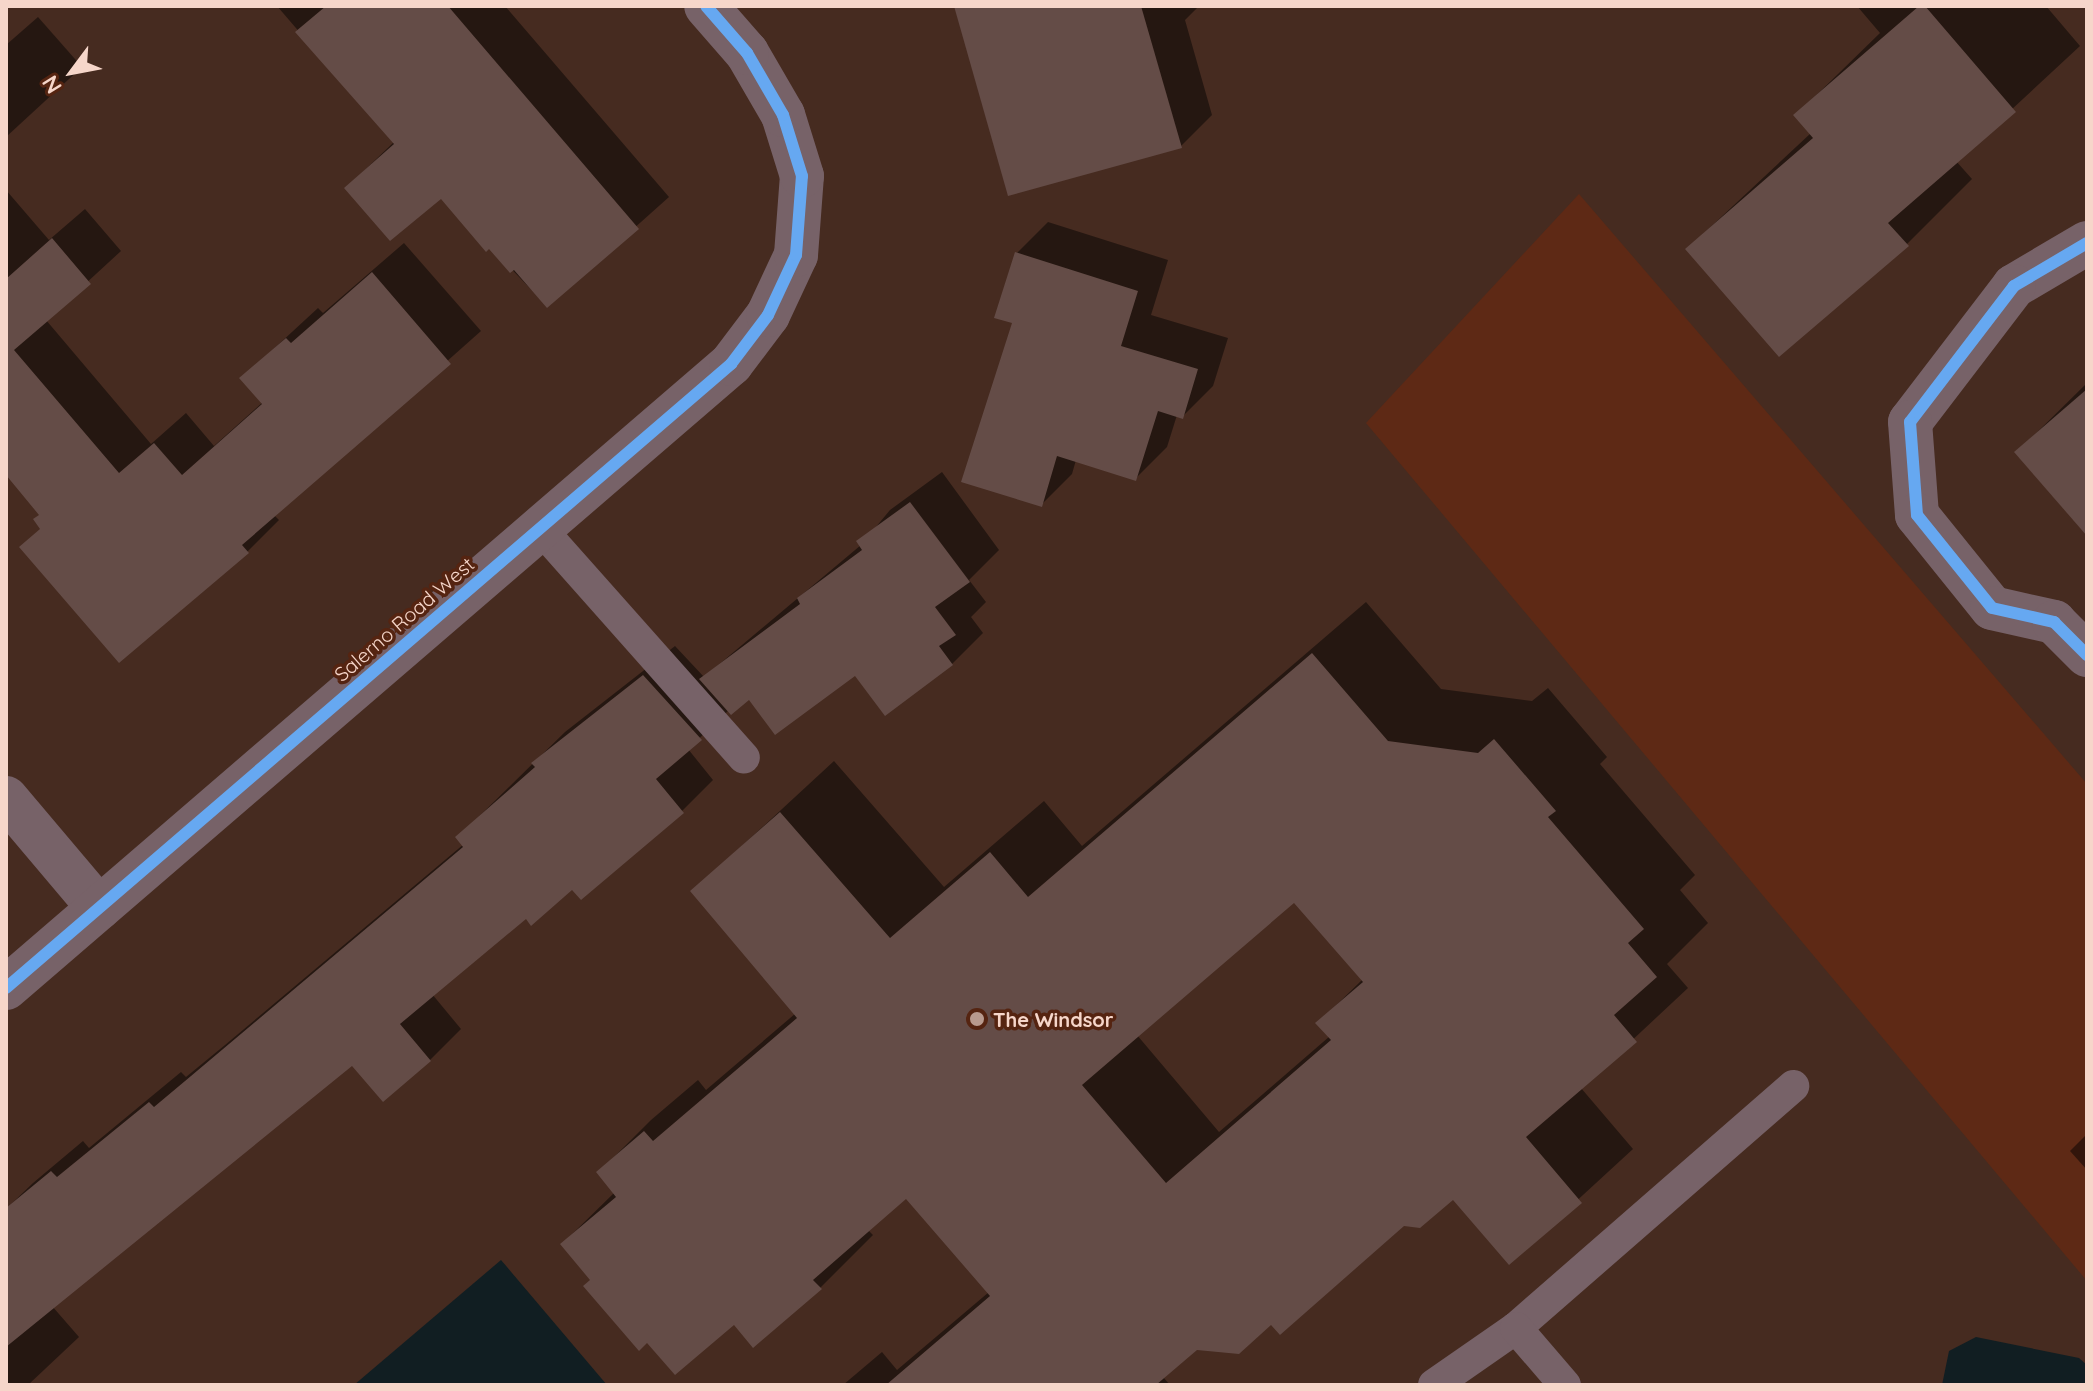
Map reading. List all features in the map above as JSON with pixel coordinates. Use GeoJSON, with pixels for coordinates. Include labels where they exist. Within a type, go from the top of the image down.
{"type":"FeatureCollection","features":[{"type":"Feature","properties":{"kind":"street","name":"Salerno Road West"},"geometry":{"type":"LineString","coordinates":[[6,988],[731,364],[768,315],[796,255],[802,176],[783,115],[747,53],[706,6]]}},
{"type":"Feature","properties":{"kind":"street"},"geometry":{"type":"LineString","coordinates":[[2087,243],[2014,286],[1910,422],[1917,515],[1992,608],[2054,622],[2087,655]]}},
{"type":"Feature","properties":{"kind":"street"},"geometry":{"type":"LineString","coordinates":[[6,798],[99,908]]}},
{"type":"Feature","properties":{"kind":"lane"},"geometry":{"type":"LineString","coordinates":[[540,528],[744,758]]}},
{"type":"Feature","properties":{"kind":"lane"},"geometry":{"type":"LineString","coordinates":[[1434,1385],[1516,1328],[1793,1086]]}},
{"type":"Feature","properties":{"kind":"lane"},"geometry":{"type":"LineString","coordinates":[[1516,1328],[1565,1385]]}},
{"type":"Feature","properties":{"kind":"shaded area"},"geometry":{"type":"Polygon","coordinates":[[[1579,194],[2087,784],[2087,1281],[1366,423],[1579,194]]]}},
{"type":"Feature","properties":{"kind":"shaded area"},"geometry":{"type":"Polygon","coordinates":[[[501,1260],[607,1385],[354,1385],[501,1260]]]}},
{"type":"Feature","properties":{"kind":"shaded area"},"geometry":{"type":"Polygon","coordinates":[[[1976,1337],[2079,1358],[2087,1365],[2087,1385],[1942,1385],[1949,1351],[1976,1337]]]}},
{"type":"Feature","properties":{"kind":"building"},"geometry":{"type":"Polygon","coordinates":[[[326,6],[448,6],[639,229],[547,308],[514,270],[510,273],[489,249],[486,252],[441,199],[390,241],[344,188],[394,144],[295,32],[326,6]]]}},
{"type":"Feature","properties":{"kind":"building"},"geometry":{"type":"Polygon","coordinates":[[[954,6],[1141,6],[1182,148],[1008,196],[954,6]]]}},
{"type":"Feature","properties":{"kind":"building"},"geometry":{"type":"Polygon","coordinates":[[[1919,6],[1925,6],[2016,112],[1888,223],[1909,246],[1779,357],[1685,249],[1813,138],[1793,115],[1919,6]]]}},
{"type":"Feature","properties":{"kind":"building"},"geometry":{"type":"Polygon","coordinates":[[[52,238],[91,284],[14,350],[119,473],[154,443],[182,475],[262,404],[239,378],[286,338],[291,343],[372,272],[451,364],[242,545],[249,553],[119,663],[19,547],[40,529],[33,519],[39,515],[6,475],[6,279],[52,238]]]}},
{"type":"Feature","properties":{"kind":"building"},"geometry":{"type":"Polygon","coordinates":[[[1015,252],[1138,291],[1121,346],[1198,369],[1183,419],[1158,411],[1136,481],[1057,456],[1042,507],[961,482],[1012,323],[994,318],[1015,252]]]}},
{"type":"Feature","properties":{"kind":"building"},"geometry":{"type":"Polygon","coordinates":[[[2087,389],[2087,536],[2014,452],[2087,389]]]}},
{"type":"Feature","properties":{"kind":"building"},"geometry":{"type":"Polygon","coordinates":[[[910,502],[970,582],[935,607],[956,635],[939,646],[953,665],[885,716],[855,676],[775,735],[749,700],[731,715],[699,679],[800,604],[797,598],[862,550],[856,541],[910,502]]]}},
{"type":"Feature","properties":{"kind":"building","name":"The Windsor"},"geometry":{"type":"Polygon","coordinates":[[[1312,653],[1388,741],[1478,753],[1494,739],[1556,811],[1548,817],[1644,929],[1628,943],[1657,977],[1614,1015],[1637,1042],[1526,1137],[1582,1203],[1509,1265],[1453,1200],[1420,1228],[1404,1226],[1280,1335],[1271,1325],[1239,1354],[1197,1350],[1156,1385],[886,1385],[990,1296],[906,1199],[813,1280],[822,1289],[753,1348],[734,1325],[675,1375],[647,1343],[639,1351],[583,1286],[590,1280],[560,1244],[616,1197],[596,1172],[644,1131],[653,1141],[797,1018],[690,891],[780,812],[890,938],[990,852],[1028,897],[1312,653]],[[1294,903],[1082,1085],[1166,1183],[1331,1040],[1315,1023],[1363,982],[1294,903]]]}},
{"type":"Feature","properties":{"kind":"building"},"geometry":{"type":"Polygon","coordinates":[[[643,675],[702,740],[656,779],[684,813],[581,900],[572,890],[531,926],[526,919],[400,1024],[431,1061],[383,1102],[352,1066],[6,1347],[6,1208],[51,1171],[57,1177],[149,1102],[154,1107],[463,847],[455,837],[535,767],[531,763],[643,675]]]}},
{"type":"Feature","properties":{"kind":"cycle path"},"geometry":{"type":"LineString","coordinates":[[6,988],[731,364],[768,315],[796,255],[802,176],[783,115],[747,53],[706,6]]}},
{"type":"Feature","properties":{"kind":"cycle path"},"geometry":{"type":"LineString","coordinates":[[2087,243],[2014,286],[1910,422],[1917,515],[1992,608],[2054,622],[2087,655]]}},
{"type":"Feature","properties":{"kind":"place","name":"The Windsor"},"geometry":{"type":"Point","coordinates":[977,1019]}}]}
